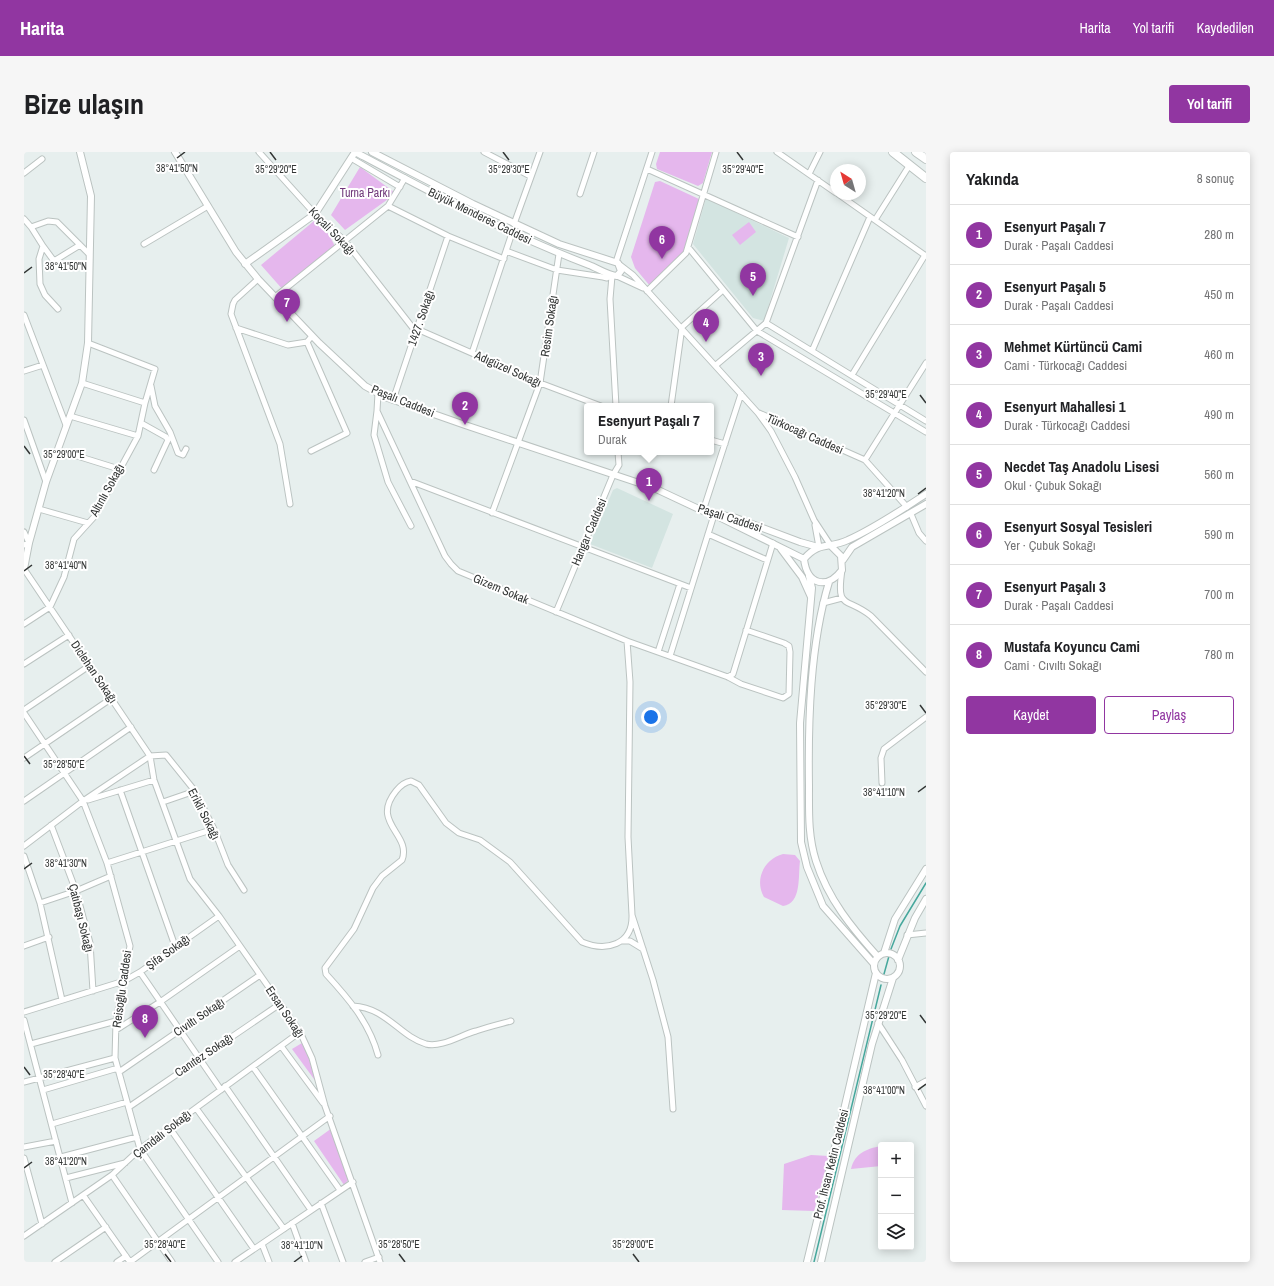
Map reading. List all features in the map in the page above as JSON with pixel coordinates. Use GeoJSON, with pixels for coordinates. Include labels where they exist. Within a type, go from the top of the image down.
{"type":"FeatureCollection","features":[{"type":"Feature","properties":{"kind":"highway"},"geometry":{"type":"LineString","coordinates":[[893,152],[926,178]]}},
{"type":"Feature","properties":{"kind":"highway"},"geometry":{"type":"LineString","coordinates":[[896,152],[926,173]]}},
{"type":"Feature","properties":{"kind":"highway"},"geometry":{"type":"LineString","coordinates":[[916,152],[926,159]]}},
{"type":"Feature","properties":{"kind":"street"},"geometry":{"type":"LineString","coordinates":[[26,544],[39,508],[46,482],[82,383],[88,343],[91,196],[80,152]]}},
{"type":"Feature","properties":{"kind":"street","name":"Paşalı Caddesi"},"geometry":{"type":"LineString","coordinates":[[175,152],[236,252],[258,279],[312,336],[365,386],[393,400],[654,488],[714,515],[736,518],[800,542],[819,547]]}},
{"type":"Feature","properties":{"kind":"street","name":"Koçali Sokağı"},"geometry":{"type":"LineString","coordinates":[[259,152],[315,214],[345,241],[416,331]]}},
{"type":"Feature","properties":{"kind":"street"},"geometry":{"type":"LineString","coordinates":[[246,264],[315,214],[355,152]]}},
{"type":"Feature","properties":{"kind":"street","name":"Büyük Menderes Caddesi"},"geometry":{"type":"LineString","coordinates":[[355,152],[512,233],[612,275]]}},
{"type":"Feature","properties":{"kind":"street","name":"Büyük Menderes Caddesi"},"geometry":{"type":"LineString","coordinates":[[372,152],[514,224],[559,244],[617,263]]}},
{"type":"Feature","properties":{"kind":"street"},"geometry":{"type":"LineString","coordinates":[[484,152],[530,176]]}},
{"type":"Feature","properties":{"kind":"street"},"geometry":{"type":"LineString","coordinates":[[514,224],[530,176],[540,152]]}},
{"type":"Feature","properties":{"kind":"street"},"geometry":{"type":"LineString","coordinates":[[580,194],[594,152]]}},
{"type":"Feature","properties":{"kind":"street"},"geometry":{"type":"LineString","coordinates":[[506,251],[557,270],[607,278],[621,271],[617,263],[652,152]]}},
{"type":"Feature","properties":{"kind":"street"},"geometry":{"type":"LineString","coordinates":[[645,289],[686,253],[716,152]]}},
{"type":"Feature","properties":{"kind":"street"},"geometry":{"type":"LineString","coordinates":[[777,152],[830,188]]}},
{"type":"Feature","properties":{"kind":"street"},"geometry":{"type":"LineString","coordinates":[[809,174],[820,152]]}},
{"type":"Feature","properties":{"kind":"street"},"geometry":{"type":"LineString","coordinates":[[352,158],[400,187]]}},
{"type":"Feature","properties":{"kind":"street"},"geometry":{"type":"LineString","coordinates":[[24,173],[42,159]]}},
{"type":"Feature","properties":{"kind":"street"},"geometry":{"type":"LineString","coordinates":[[812,351],[872,219],[909,166]]}},
{"type":"Feature","properties":{"kind":"street"},"geometry":{"type":"LineString","coordinates":[[646,169],[798,237]]}},
{"type":"Feature","properties":{"kind":"street"},"geometry":{"type":"LineString","coordinates":[[276,297],[388,206],[405,178]]}},
{"type":"Feature","properties":{"kind":"street"},"geometry":{"type":"LineString","coordinates":[[716,365],[766,323],[818,180]]}},
{"type":"Feature","properties":{"kind":"street"},"geometry":{"type":"LineString","coordinates":[[846,200],[925,256],[852,375]]}},
{"type":"Feature","properties":{"kind":"street"},"geometry":{"type":"LineString","coordinates":[[144,244],[208,206]]}},
{"type":"Feature","properties":{"kind":"street"},"geometry":{"type":"LineString","coordinates":[[388,206],[448,236],[504,259]]}},
{"type":"Feature","properties":{"kind":"street"},"geometry":{"type":"LineString","coordinates":[[24,219],[54,261],[80,246]]}},
{"type":"Feature","properties":{"kind":"street"},"geometry":{"type":"LineString","coordinates":[[31,228],[54,220],[60,224],[89,254]]}},
{"type":"Feature","properties":{"kind":"street"},"geometry":{"type":"LineString","coordinates":[[472,353],[512,233]]}},
{"type":"Feature","properties":{"kind":"street","name":"1427. Sokağı"},"geometry":{"type":"LineString","coordinates":[[393,400],[448,236]]}},
{"type":"Feature","properties":{"kind":"street"},"geometry":{"type":"LineString","coordinates":[[43,246],[39,259],[40,284],[45,295],[58,309]]}},
{"type":"Feature","properties":{"kind":"street"},"geometry":{"type":"LineString","coordinates":[[688,246],[757,331],[926,432]]}},
{"type":"Feature","properties":{"kind":"street","name":"Resim Sokağı"},"geometry":{"type":"LineString","coordinates":[[492,513],[540,383],[559,254]]}},
{"type":"Feature","properties":{"kind":"street"},"geometry":{"type":"LineString","coordinates":[[616,403],[610,299],[612,275],[608,267],[617,263]]}},
{"type":"Feature","properties":{"kind":"street","name":"Türkocağı Caddesi"},"geometry":{"type":"LineString","coordinates":[[617,263],[633,274],[758,413],[865,460],[906,505]]}},
{"type":"Feature","properties":{"kind":"street","name":"Türkocağı Caddesi"},"geometry":{"type":"LineString","coordinates":[[612,275],[645,289]]}},
{"type":"Feature","properties":{"kind":"street"},"geometry":{"type":"LineString","coordinates":[[258,279],[233,304],[231,314],[280,444],[290,504]]}},
{"type":"Feature","properties":{"kind":"street"},"geometry":{"type":"LineString","coordinates":[[671,403],[682,327],[723,290]]}},
{"type":"Feature","properties":{"kind":"street"},"geometry":{"type":"LineString","coordinates":[[24,315],[66,425]]}},
{"type":"Feature","properties":{"kind":"street"},"geometry":{"type":"LineString","coordinates":[[766,323],[926,421]]}},
{"type":"Feature","properties":{"kind":"street"},"geometry":{"type":"LineString","coordinates":[[236,328],[288,345],[307,342],[312,336]]}},
{"type":"Feature","properties":{"kind":"street","name":"Adıgüzel Sokağı"},"geometry":{"type":"LineString","coordinates":[[416,331],[472,353],[540,383],[592,403]]}},
{"type":"Feature","properties":{"kind":"street"},"geometry":{"type":"LineString","coordinates":[[307,342],[347,433],[311,451]]}},
{"type":"Feature","properties":{"kind":"street","name":"Altınlı Sokağı"},"geometry":{"type":"LineString","coordinates":[[50,607],[64,577],[74,539],[94,517],[138,436],[145,402],[156,369],[88,343]]}},
{"type":"Feature","properties":{"kind":"street"},"geometry":{"type":"LineString","coordinates":[[865,460],[926,363]]}},
{"type":"Feature","properties":{"kind":"street"},"geometry":{"type":"LineString","coordinates":[[24,371],[43,365]]}},
{"type":"Feature","properties":{"kind":"street"},"geometry":{"type":"LineString","coordinates":[[82,383],[145,402]]}},
{"type":"Feature","properties":{"kind":"street"},"geometry":{"type":"LineString","coordinates":[[150,385],[155,406],[170,432],[178,453],[183,455],[186,449]]}},
{"type":"Feature","properties":{"kind":"street","name":"Gizem Sokak"},"geometry":{"type":"LineString","coordinates":[[378,393],[377,411],[451,564],[458,571],[627,641],[728,677],[741,684],[783,698],[789,694],[790,652],[788,646],[784,643],[746,630]]}},
{"type":"Feature","properties":{"kind":"street"},"geometry":{"type":"LineString","coordinates":[[703,510],[741,394]]}},
{"type":"Feature","properties":{"kind":"street"},"geometry":{"type":"LineString","coordinates":[[377,411],[374,435],[388,482],[411,526]]}},
{"type":"Feature","properties":{"kind":"street"},"geometry":{"type":"LineString","coordinates":[[758,413],[771,431],[795,477],[814,520],[830,546],[838,552],[842,560],[839,590],[842,598],[847,604],[864,611],[871,616],[926,672]]}},
{"type":"Feature","properties":{"kind":"street"},"geometry":{"type":"LineString","coordinates":[[70,416],[138,436]]}},
{"type":"Feature","properties":{"kind":"street"},"geometry":{"type":"LineString","coordinates":[[24,420],[46,482]]}},
{"type":"Feature","properties":{"kind":"street"},"geometry":{"type":"LineString","coordinates":[[141,423],[166,437],[168,440],[154,470]]}},
{"type":"Feature","properties":{"kind":"street"},"geometry":{"type":"LineString","coordinates":[[714,441],[725,444]]}},
{"type":"Feature","properties":{"kind":"street"},"geometry":{"type":"LineString","coordinates":[[58,450],[119,469]]}},
{"type":"Feature","properties":{"kind":"street","name":"Hangar Caddesi"},"geometry":{"type":"LineString","coordinates":[[556,612],[613,475],[619,465],[618,455]]}},
{"type":"Feature","properties":{"kind":"street"},"geometry":{"type":"LineString","coordinates":[[410,481],[582,548],[691,588]]}},
{"type":"Feature","properties":{"kind":"street"},"geometry":{"type":"LineString","coordinates":[[804,559],[819,547],[830,546],[848,540],[926,494]]}},
{"type":"Feature","properties":{"kind":"street"},"geometry":{"type":"LineString","coordinates":[[842,560],[852,547],[926,504]]}},
{"type":"Feature","properties":{"kind":"street"},"geometry":{"type":"LineString","coordinates":[[39,508],[88,523]]}},
{"type":"Feature","properties":{"kind":"street"},"geometry":{"type":"LineString","coordinates":[[911,514],[919,533],[926,541]]}},
{"type":"Feature","properties":{"kind":"street"},"geometry":{"type":"LineString","coordinates":[[670,656],[714,515],[804,559]]}},
{"type":"Feature","properties":{"kind":"street"},"geometry":{"type":"LineString","coordinates":[[814,520],[819,547]]}},
{"type":"Feature","properties":{"kind":"street"},"geometry":{"type":"LineString","coordinates":[[24,532],[26,544],[24,569]]}},
{"type":"Feature","properties":{"kind":"street"},"geometry":{"type":"LineString","coordinates":[[708,534],[767,560]]}},
{"type":"Feature","properties":{"kind":"street"},"geometry":{"type":"LineString","coordinates":[[728,677],[733,674],[767,560],[776,545]]}},
{"type":"Feature","properties":{"kind":"street"},"geometry":{"type":"LineString","coordinates":[[776,545],[802,577],[811,598]]}},
{"type":"Feature","properties":{"kind":"street"},"geometry":{"type":"LineString","coordinates":[[804,559],[805,568],[812,588],[800,723],[801,842],[807,867],[823,906],[874,964],[876,973],[884,980],[893,978],[899,970],[898,960],[907,935],[926,899]]}},
{"type":"Feature","properties":{"kind":"street","name":"Diclehan Sokağı"},"geometry":{"type":"LineString","coordinates":[[24,569],[150,756],[154,780]]}},
{"type":"Feature","properties":{"kind":"street"},"geometry":{"type":"LineString","coordinates":[[809,576],[817,582],[829,582],[837,577],[842,570]]}},
{"type":"Feature","properties":{"kind":"street"},"geometry":{"type":"LineString","coordinates":[[829,582],[823,603],[808,720],[810,836],[816,862],[832,899],[853,929],[878,956]]}},
{"type":"Feature","properties":{"kind":"street"},"geometry":{"type":"LineString","coordinates":[[658,652],[680,584]]}},
{"type":"Feature","properties":{"kind":"street"},"geometry":{"type":"LineString","coordinates":[[823,603],[842,598]]}},
{"type":"Feature","properties":{"kind":"street"},"geometry":{"type":"LineString","coordinates":[[24,624],[50,607]]}},
{"type":"Feature","properties":{"kind":"street"},"geometry":{"type":"LineString","coordinates":[[24,664],[69,635]]}},
{"type":"Feature","properties":{"kind":"street"},"geometry":{"type":"LineString","coordinates":[[378,1055],[374,1042],[353,1006],[326,974],[325,968],[354,929],[373,888],[382,876],[402,860],[404,850],[388,820],[387,807],[396,790],[407,781],[415,782],[419,785],[446,824],[459,832],[480,840],[510,862],[582,942],[592,946],[612,945],[622,940],[630,932],[633,923],[628,837],[630,682],[627,641]]}},
{"type":"Feature","properties":{"kind":"street"},"geometry":{"type":"LineString","coordinates":[[24,712],[90,666]]}},
{"type":"Feature","properties":{"kind":"street"},"geometry":{"type":"LineString","coordinates":[[24,758],[112,698]]}},
{"type":"Feature","properties":{"kind":"street","name":"Reisoğlu Caddesi"},"geometry":{"type":"LineString","coordinates":[[24,712],[83,801],[107,863],[130,946],[116,1021],[115,1058],[140,1148],[218,1262]]}},
{"type":"Feature","properties":{"kind":"street"},"geometry":{"type":"LineString","coordinates":[[882,783],[880,758],[884,750],[926,717]]}},
{"type":"Feature","properties":{"kind":"street"},"geometry":{"type":"LineString","coordinates":[[24,801],[131,727]]}},
{"type":"Feature","properties":{"kind":"street","name":"Erikli Sokağı"},"geometry":{"type":"LineString","coordinates":[[150,756],[166,754],[195,791],[214,829],[228,865],[244,890]]}},
{"type":"Feature","properties":{"kind":"street"},"geometry":{"type":"LineString","coordinates":[[24,846],[83,801],[150,756]]}},
{"type":"Feature","properties":{"kind":"street"},"geometry":{"type":"LineString","coordinates":[[83,801],[154,780]]}},
{"type":"Feature","properties":{"kind":"street","name":"Ersan Sokağı"},"geometry":{"type":"LineString","coordinates":[[154,780],[190,879],[219,916],[300,1032],[312,1058],[325,1106],[330,1116],[379,1259]]}},
{"type":"Feature","properties":{"kind":"street"},"geometry":{"type":"LineString","coordinates":[[120,790],[175,946]]}},
{"type":"Feature","properties":{"kind":"street"},"geometry":{"type":"LineString","coordinates":[[163,802],[195,791]]}},
{"type":"Feature","properties":{"kind":"street","name":"Çatıbaşı Sokağı"},"geometry":{"type":"LineString","coordinates":[[51,825],[76,891],[90,944],[93,991]]}},
{"type":"Feature","properties":{"kind":"street"},"geometry":{"type":"LineString","coordinates":[[107,863],[214,829]]}},
{"type":"Feature","properties":{"kind":"street"},"geometry":{"type":"LineString","coordinates":[[24,856],[40,903],[49,937],[62,1000]]}},
{"type":"Feature","properties":{"kind":"street"},"geometry":{"type":"LineString","coordinates":[[884,953],[895,919],[926,869]]}},
{"type":"Feature","properties":{"kind":"street"},"geometry":{"type":"LineString","coordinates":[[40,903],[76,891],[111,876]]}},
{"type":"Feature","properties":{"kind":"street"},"geometry":{"type":"LineString","coordinates":[[632,915],[644,950],[668,1036],[673,1109]]}},
{"type":"Feature","properties":{"kind":"street","name":"Şifa Sokağı"},"geometry":{"type":"LineString","coordinates":[[24,1012],[124,982],[219,916]]}},
{"type":"Feature","properties":{"kind":"street"},"geometry":{"type":"LineString","coordinates":[[907,935],[926,933]]}},
{"type":"Feature","properties":{"kind":"street"},"geometry":{"type":"LineString","coordinates":[[24,946],[49,937]]}},
{"type":"Feature","properties":{"kind":"street"},"geometry":{"type":"LineString","coordinates":[[622,940],[630,941],[644,950]]}},
{"type":"Feature","properties":{"kind":"street"},"geometry":{"type":"LineString","coordinates":[[116,1030],[160,1002],[240,946]]}},
{"type":"Feature","properties":{"kind":"street"},"geometry":{"type":"LineString","coordinates":[[874,964],[878,956],[884,953],[888,953],[898,960]]}},
{"type":"Feature","properties":{"kind":"street"},"geometry":{"type":"LineString","coordinates":[[140,972],[179,1030],[274,1157],[311,1210]]}},
{"type":"Feature","properties":{"kind":"street","name":"Prof. İhsan Ketin Caddesi"},"geometry":{"type":"LineString","coordinates":[[807,1262],[862,1037],[876,973]]}},
{"type":"Feature","properties":{"kind":"street","name":"Cıvıltı Sokağı"},"geometry":{"type":"LineString","coordinates":[[43,1090],[118,1070],[260,975]]}},
{"type":"Feature","properties":{"kind":"street","name":"Prof. İhsan Ketin Caddesi"},"geometry":{"type":"LineString","coordinates":[[821,1262],[878,1023],[893,978]]}},
{"type":"Feature","properties":{"kind":"street","name":"Canıtez Sokağı"},"geometry":{"type":"LineString","coordinates":[[52,1124],[128,1105],[200,1059],[280,1004]]}},
{"type":"Feature","properties":{"kind":"street"},"geometry":{"type":"LineString","coordinates":[[353,1006],[372,1009],[413,1038],[425,1044],[444,1042],[477,1030],[511,1021]]}},
{"type":"Feature","properties":{"kind":"street"},"geometry":{"type":"LineString","coordinates":[[24,1020],[72,1203]]}},
{"type":"Feature","properties":{"kind":"street"},"geometry":{"type":"LineString","coordinates":[[31,1044],[116,1021]]}},
{"type":"Feature","properties":{"kind":"street"},"geometry":{"type":"LineString","coordinates":[[878,1023],[902,1060],[926,1106]]}},
{"type":"Feature","properties":{"kind":"street","name":"Çamdalı Sokağı"},"geometry":{"type":"LineString","coordinates":[[24,1236],[112,1175],[140,1148],[300,1032]]}},
{"type":"Feature","properties":{"kind":"street"},"geometry":{"type":"LineString","coordinates":[[281,1046],[325,1106]]}},
{"type":"Feature","properties":{"kind":"street"},"geometry":{"type":"LineString","coordinates":[[24,1082],[115,1058]]}},
{"type":"Feature","properties":{"kind":"street"},"geometry":{"type":"LineString","coordinates":[[253,1067],[340,1190]]}},
{"type":"Feature","properties":{"kind":"street"},"geometry":{"type":"LineString","coordinates":[[916,1086],[926,1081]]}},
{"type":"Feature","properties":{"kind":"street"},"geometry":{"type":"LineString","coordinates":[[196,1108],[284,1229]]}},
{"type":"Feature","properties":{"kind":"street"},"geometry":{"type":"LineString","coordinates":[[83,1195],[130,1262],[330,1116]]}},
{"type":"Feature","properties":{"kind":"street"},"geometry":{"type":"LineString","coordinates":[[169,1127],[254,1249]]}},
{"type":"Feature","properties":{"kind":"street"},"geometry":{"type":"LineString","coordinates":[[60,1158],[137,1137]]}},
{"type":"Feature","properties":{"kind":"street"},"geometry":{"type":"LineString","coordinates":[[24,1147],[56,1141]]}},
{"type":"Feature","properties":{"kind":"street"},"geometry":{"type":"LineString","coordinates":[[24,1158],[42,1224]]}},
{"type":"Feature","properties":{"kind":"street"},"geometry":{"type":"LineString","coordinates":[[66,1178],[127,1162]]}},
{"type":"Feature","properties":{"kind":"street"},"geometry":{"type":"LineString","coordinates":[[112,1175],[172,1262]]}},
{"type":"Feature","properties":{"kind":"street"},"geometry":{"type":"LineString","coordinates":[[235,1262],[353,1182]]}},
{"type":"Feature","properties":{"kind":"street"},"geometry":{"type":"LineString","coordinates":[[321,1203],[343,1262]]}},
{"type":"Feature","properties":{"kind":"street"},"geometry":{"type":"LineString","coordinates":[[292,1223],[306,1262]]}},
{"type":"Feature","properties":{"kind":"street"},"geometry":{"type":"LineString","coordinates":[[55,1262],[106,1227]]}},
{"type":"Feature","properties":{"kind":"street"},"geometry":{"type":"LineString","coordinates":[[262,1244],[269,1262]]}},
{"type":"Feature","properties":{"kind":"street"},"geometry":{"type":"LineString","coordinates":[[117,1262],[126,1256]]}},
{"type":"Feature","properties":{"kind":"street"},"geometry":{"type":"LineString","coordinates":[[365,1262],[379,1259]]}},
{"type":"Feature","properties":{"kind":"shaded area"},"geometry":{"type":"Polygon","coordinates":[[[706,198],[789,238],[764,321],[753,318],[693,244],[706,198]]]}},
{"type":"Feature","properties":{"kind":"shaded area"},"geometry":{"type":"Polygon","coordinates":[[[617,488],[673,514],[652,568],[590,544],[613,490],[617,488]]]}},
{"type":"Feature","properties":{"kind":"green space"},"geometry":{"type":"Polygon","coordinates":[[[660,152],[712,152],[703,183],[698,186],[657,169],[656,164],[660,152]]]}},
{"type":"Feature","properties":{"kind":"green space","name":"Turna Parkı"},"geometry":{"type":"Polygon","coordinates":[[[360,167],[394,192],[391,197],[345,230],[331,215],[360,167]]]}},
{"type":"Feature","properties":{"kind":"green space"},"geometry":{"type":"Polygon","coordinates":[[[660,181],[699,199],[684,252],[650,286],[635,268],[631,257],[655,182],[660,181]]]}},
{"type":"Feature","properties":{"kind":"green space"},"geometry":{"type":"Polygon","coordinates":[[[314,221],[327,233],[336,249],[284,291],[261,265],[314,221]]]}},
{"type":"Feature","properties":{"kind":"green space"},"geometry":{"type":"Polygon","coordinates":[[[749,222],[756,232],[740,245],[732,235],[749,222]]]}},
{"type":"Feature","properties":{"kind":"green space"},"geometry":{"type":"Polygon","coordinates":[[[783,854],[795,855],[800,861],[799,881],[796,895],[789,904],[783,906],[764,897],[760,884],[766,865],[771,860],[783,854]]]}},
{"type":"Feature","properties":{"kind":"green space"},"geometry":{"type":"Polygon","coordinates":[[[302,1043],[305,1045],[322,1090],[292,1049],[302,1043]]]}},
{"type":"Feature","properties":{"kind":"green space"},"geometry":{"type":"Polygon","coordinates":[[[332,1128],[349,1179],[344,1185],[314,1141],[332,1128]]]}},
{"type":"Feature","properties":{"kind":"green space"},"geometry":{"type":"Polygon","coordinates":[[[878,1147],[878,1166],[851,1169],[858,1155],[878,1147]]]}},
{"type":"Feature","properties":{"kind":"green space"},"geometry":{"type":"Polygon","coordinates":[[[811,1155],[829,1156],[814,1211],[782,1210],[784,1164],[811,1155]]]}},
{"type":"Feature","properties":{"kind":"waterway"},"geometry":{"type":"LineString","coordinates":[[891,949],[900,926],[926,883]]}},
{"type":"Feature","properties":{"kind":"waterway"},"geometry":{"type":"LineString","coordinates":[[884,974],[889,956]]}},
{"type":"Feature","properties":{"kind":"waterway"},"geometry":{"type":"LineString","coordinates":[[814,1262],[881,985]]}},
{"type":"Feature","properties":{"kind":"place","name":"Esenyurt Sosyal Tesisleri"},"geometry":{"type":"Point","coordinates":[662,259]}},
{"type":"Feature","properties":{"kind":"place","name":"Necdet Taş Anadolu Lisesi"},"geometry":{"type":"Point","coordinates":[753,296]}},
{"type":"Feature","properties":{"kind":"place","name":"Esenyurt Paşalı 3"},"geometry":{"type":"Point","coordinates":[287,322]}},
{"type":"Feature","properties":{"kind":"place","name":"Esenyurt Mahallesi 1"},"geometry":{"type":"Point","coordinates":[706,342]}},
{"type":"Feature","properties":{"kind":"place","name":"Mehmet Kürtüncü Cami"},"geometry":{"type":"Point","coordinates":[761,376]}},
{"type":"Feature","properties":{"kind":"place","name":"Esenyurt Paşalı 5"},"geometry":{"type":"Point","coordinates":[465,425]}},
{"type":"Feature","properties":{"kind":"place","name":"Esenyurt Paşalı 7"},"geometry":{"type":"Point","coordinates":[649,501]}},
{"type":"Feature","properties":{"kind":"place","name":"Mustafa Koyuncu Cami"},"geometry":{"type":"Point","coordinates":[145,1038]}}]}
